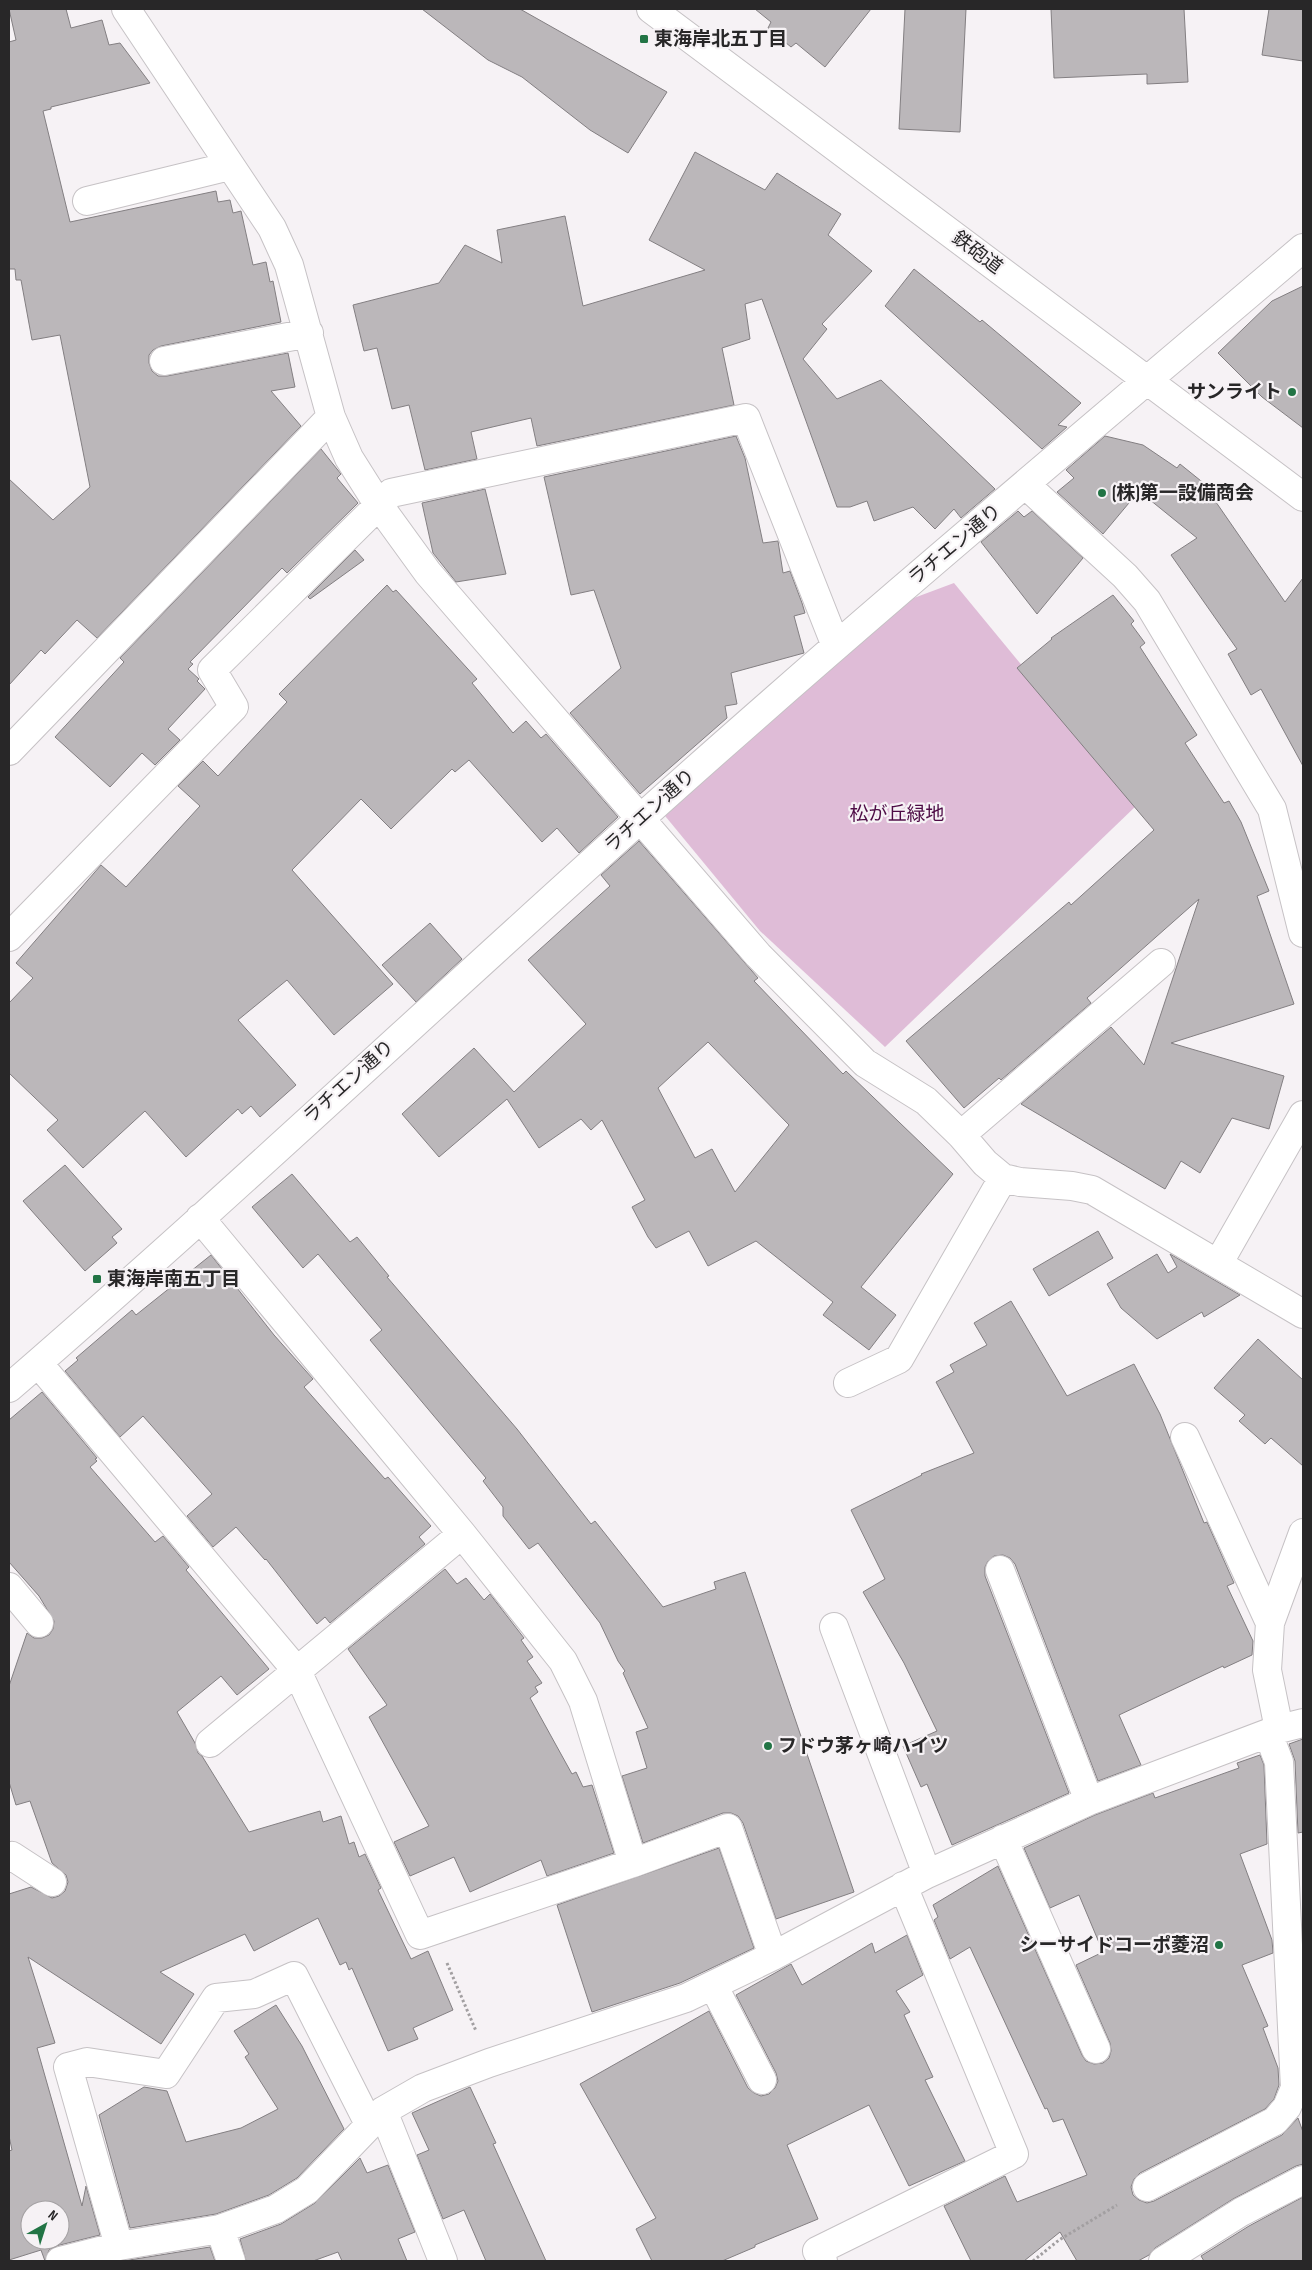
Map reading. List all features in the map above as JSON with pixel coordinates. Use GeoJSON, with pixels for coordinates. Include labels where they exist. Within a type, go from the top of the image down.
{"type":"FeatureCollection","features":[{"type":"Feature","properties":{"kind":"street"},"geometry":{"type":"LineString","coordinates":[[126,9],[272,228],[289,265],[331,417],[349,458],[378,504],[428,574],[758,955],[865,1063],[926,1100],[985,1163],[1002,1178],[1020,1182],[1072,1186],[1092,1190],[1303,1314]]}},
{"type":"Feature","properties":{"kind":"street","name":"鉄砲道"},"geometry":{"type":"LineString","coordinates":[[651,9],[1303,497]]}},
{"type":"Feature","properties":{"kind":"street"},"geometry":{"type":"LineString","coordinates":[[87,200],[230,166]]}},
{"type":"Feature","properties":{"kind":"street","name":"ラチエン通り"},"geometry":{"type":"LineString","coordinates":[[9,1388],[200,1218],[641,818],[836,646],[1303,248]]}},
{"type":"Feature","properties":{"kind":"street"},"geometry":{"type":"LineString","coordinates":[[164,361],[309,333]]}},
{"type":"Feature","properties":{"kind":"street"},"geometry":{"type":"LineString","coordinates":[[9,751],[331,417]]}},
{"type":"Feature","properties":{"kind":"street"},"geometry":{"type":"LineString","coordinates":[[9,937],[234,707],[212,670],[391,493],[746,418],[836,646]]}},
{"type":"Feature","properties":{"kind":"street"},"geometry":{"type":"LineString","coordinates":[[1026,485],[1125,576],[1147,601],[1272,809],[1303,933]]}},
{"type":"Feature","properties":{"kind":"street"},"geometry":{"type":"LineString","coordinates":[[961,1136],[1161,963]]}},
{"type":"Feature","properties":{"kind":"street"},"geometry":{"type":"LineString","coordinates":[[1218,1264],[1303,1115]]}},
{"type":"Feature","properties":{"kind":"street"},"geometry":{"type":"LineString","coordinates":[[848,1384],[899,1359],[1002,1178]]}},
{"type":"Feature","properties":{"kind":"street"},"geometry":{"type":"LineString","coordinates":[[200,1218],[462,1534],[563,1661],[583,1701],[633,1863]]}},
{"type":"Feature","properties":{"kind":"street"},"geometry":{"type":"LineString","coordinates":[[38,1362],[297,1671],[427,1933],[633,1863],[728,1828],[773,1956]]}},
{"type":"Feature","properties":{"kind":"street"},"geometry":{"type":"LineString","coordinates":[[1185,1437],[1270,1623]]}},
{"type":"Feature","properties":{"kind":"street"},"geometry":{"type":"LineString","coordinates":[[1147,2187],[1275,2122],[1287,2107],[1295,2088],[1279,1762],[1284,1728],[1267,1670],[1270,1623],[1303,1533]]}},
{"type":"Feature","properties":{"kind":"street"},"geometry":{"type":"LineString","coordinates":[[210,1743],[462,1534]]}},
{"type":"Feature","properties":{"kind":"street"},"geometry":{"type":"LineString","coordinates":[[1000,1570],[1088,1801]]}},
{"type":"Feature","properties":{"kind":"street"},"geometry":{"type":"LineString","coordinates":[[9,1587],[39,1623]]}},
{"type":"Feature","properties":{"kind":"street"},"geometry":{"type":"LineString","coordinates":[[834,1627],[927,1874]]}},
{"type":"Feature","properties":{"kind":"street"},"geometry":{"type":"LineString","coordinates":[[60,2261],[120,2246],[220,2229],[276,2209],[307,2190],[376,2118],[424,2088],[489,2063],[686,1998],[773,1956],[903,1886],[1003,1839],[1088,1801],[1284,1728]]}},
{"type":"Feature","properties":{"kind":"street"},"geometry":{"type":"LineString","coordinates":[[1003,1839],[1096,2049]]}},
{"type":"Feature","properties":{"kind":"street"},"geometry":{"type":"LineString","coordinates":[[9,1858],[12,1856],[52,1882]]}},
{"type":"Feature","properties":{"kind":"street"},"geometry":{"type":"LineString","coordinates":[[823,2261],[817,2251],[1014,2154],[903,1886]]}},
{"type":"Feature","properties":{"kind":"street"},"geometry":{"type":"LineString","coordinates":[[120,2246],[68,2067],[87,2062],[166,2074],[216,1998],[254,1994],[294,1976],[376,2118],[443,2261]]}},
{"type":"Feature","properties":{"kind":"street"},"geometry":{"type":"LineString","coordinates":[[713,1985],[762,2080]]}},
{"type":"Feature","properties":{"kind":"street"},"geometry":{"type":"LineString","coordinates":[[1171,2259],[1242,2212],[1303,2180]]}},
{"type":"Feature","properties":{"kind":"street"},"geometry":{"type":"LineString","coordinates":[[220,2229],[231,2261]]}},
{"type":"Feature","properties":{"kind":"path"},"geometry":{"type":"LineString","coordinates":[[427,1933],[489,2063]]}},
{"type":"Feature","properties":{"kind":"path"},"geometry":{"type":"LineString","coordinates":[[1033,2261],[1059,2240],[1147,2187]]}},
{"type":"Feature","properties":{"kind":"green space","name":"松が丘緑地"},"geometry":{"type":"Polygon","coordinates":[[[954,583],[1137,805],[885,1047],[760,931],[661,811],[887,608],[954,583]]]}},
{"type":"Feature","properties":{"kind":"building"},"geometry":{"type":"Polygon","coordinates":[[[9,9],[66,9],[71,28],[102,20],[109,45],[120,43],[150,83],[51,107],[51,109],[43,111],[70,222],[216,191],[218,202],[230,200],[233,213],[241,211],[253,265],[266,262],[270,282],[273,281],[281,322],[161,346],[153,350],[149,355],[152,371],[158,376],[167,376],[288,353],[295,387],[271,391],[301,426],[97,638],[77,620],[45,654],[41,650],[9,685],[9,479],[53,520],[90,487],[60,335],[32,340],[21,280],[16,280],[15,269],[9,269],[9,42],[16,40],[9,9]]]}},
{"type":"Feature","properties":{"kind":"building"},"geometry":{"type":"Polygon","coordinates":[[[422,9],[520,9],[667,92],[628,153],[590,130],[522,77],[488,60],[422,9]]]}},
{"type":"Feature","properties":{"kind":"building"},"geometry":{"type":"Polygon","coordinates":[[[755,9],[871,9],[825,67],[796,43],[791,47],[768,28],[771,22],[755,9]]]}},
{"type":"Feature","properties":{"kind":"building"},"geometry":{"type":"Polygon","coordinates":[[[905,9],[966,9],[960,132],[899,129],[905,9]]]}},
{"type":"Feature","properties":{"kind":"building"},"geometry":{"type":"Polygon","coordinates":[[[1051,9],[1184,9],[1188,82],[1147,84],[1147,74],[1054,78],[1051,9]]]}},
{"type":"Feature","properties":{"kind":"building"},"geometry":{"type":"Polygon","coordinates":[[[1269,9],[1303,9],[1303,61],[1262,55],[1269,9]]]}},
{"type":"Feature","properties":{"kind":"building"},"geometry":{"type":"Polygon","coordinates":[[[695,152],[765,190],[777,173],[841,214],[828,235],[872,271],[822,324],[827,329],[803,359],[837,399],[881,380],[995,489],[961,518],[954,509],[935,529],[913,507],[874,521],[867,501],[850,507],[837,507],[762,299],[745,304],[750,339],[722,348],[734,405],[537,446],[531,418],[471,432],[477,459],[425,470],[409,405],[392,409],[377,348],[364,351],[353,305],[439,283],[465,245],[502,263],[497,230],[565,216],[583,306],[705,270],[649,240],[695,152]]]}},
{"type":"Feature","properties":{"kind":"building"},"geometry":{"type":"Polygon","coordinates":[[[914,269],[980,322],[982,320],[1081,403],[1058,425],[1067,427],[1042,449],[885,306],[914,269]]]}},
{"type":"Feature","properties":{"kind":"building"},"geometry":{"type":"Polygon","coordinates":[[[1303,286],[1303,428],[1262,397],[1218,353],[1272,301],[1303,286]]]}},
{"type":"Feature","properties":{"kind":"building"},"geometry":{"type":"Polygon","coordinates":[[[736,436],[745,458],[763,543],[778,541],[783,573],[790,571],[802,603],[805,613],[794,616],[804,653],[731,673],[737,704],[725,706],[727,718],[640,794],[570,713],[621,668],[594,590],[571,595],[544,477],[736,436]]]}},
{"type":"Feature","properties":{"kind":"building"},"geometry":{"type":"Polygon","coordinates":[[[1105,436],[1143,445],[1177,468],[1180,464],[1211,489],[1209,492],[1285,602],[1303,578],[1303,766],[1261,689],[1251,695],[1228,654],[1237,649],[1171,555],[1197,538],[1139,491],[1103,534],[1057,492],[1074,478],[1066,470],[1105,436]]]}},
{"type":"Feature","properties":{"kind":"building"},"geometry":{"type":"Polygon","coordinates":[[[321,449],[341,474],[337,478],[358,503],[287,573],[282,568],[190,662],[193,664],[188,669],[199,679],[197,681],[205,689],[168,729],[180,740],[155,765],[142,753],[110,787],[55,737],[124,662],[120,658],[321,449]]]}},
{"type":"Feature","properties":{"kind":"building"},"geometry":{"type":"Polygon","coordinates":[[[485,489],[506,574],[456,582],[433,553],[422,503],[485,489]]]}},
{"type":"Feature","properties":{"kind":"building"},"geometry":{"type":"Polygon","coordinates":[[[1018,511],[1024,517],[1032,511],[1083,558],[1037,614],[981,542],[1018,511]]]}},
{"type":"Feature","properties":{"kind":"building"},"geometry":{"type":"Polygon","coordinates":[[[355,550],[364,560],[310,599],[308,597],[355,550]]]}},
{"type":"Feature","properties":{"kind":"building"},"geometry":{"type":"Polygon","coordinates":[[[387,585],[393,592],[396,590],[477,679],[472,683],[513,733],[526,721],[541,738],[546,734],[618,817],[579,853],[557,828],[542,842],[469,760],[455,772],[452,769],[391,829],[361,799],[292,870],[393,984],[334,1035],[287,980],[238,1020],[296,1085],[260,1117],[251,1106],[242,1114],[238,1109],[186,1157],[145,1111],[83,1168],[47,1130],[58,1120],[9,1073],[9,1003],[33,978],[16,963],[101,865],[126,887],[200,806],[178,786],[203,761],[218,776],[287,702],[279,694],[387,585]]]}},
{"type":"Feature","properties":{"kind":"building"},"geometry":{"type":"Polygon","coordinates":[[[1113,595],[1134,621],[1131,624],[1145,643],[1140,647],[1197,735],[1185,743],[1224,803],[1229,801],[1241,822],[1269,891],[1257,896],[1294,1004],[1171,1043],[1284,1076],[1269,1129],[1232,1118],[1200,1173],[1181,1161],[1165,1189],[1021,1104],[1111,1027],[1144,1065],[1199,899],[1087,998],[1091,1003],[1001,1080],[999,1078],[964,1108],[906,1041],[1069,902],[1071,905],[1154,830],[1017,668],[1051,638],[1113,595]]]}},
{"type":"Feature","properties":{"kind":"building"},"geometry":{"type":"Polygon","coordinates":[[[639,841],[758,978],[754,981],[843,1074],[846,1071],[953,1174],[861,1287],[896,1315],[869,1350],[823,1315],[833,1302],[756,1241],[708,1266],[689,1231],[656,1248],[632,1207],[645,1200],[602,1120],[591,1130],[581,1119],[539,1148],[507,1099],[439,1157],[402,1114],[474,1048],[514,1092],[586,1024],[528,960],[610,886],[601,875],[639,841]],[[708,1042],[658,1088],[695,1158],[712,1149],[735,1192],[789,1125],[708,1042]]]}},
{"type":"Feature","properties":{"kind":"building"},"geometry":{"type":"Polygon","coordinates":[[[430,923],[462,959],[416,1002],[382,965],[430,923]]]}},
{"type":"Feature","properties":{"kind":"building"},"geometry":{"type":"Polygon","coordinates":[[[65,1165],[122,1229],[112,1237],[117,1243],[85,1271],[23,1201],[65,1165]]]}},
{"type":"Feature","properties":{"kind":"building"},"geometry":{"type":"Polygon","coordinates":[[[292,1174],[350,1242],[357,1237],[389,1276],[387,1277],[517,1429],[591,1524],[595,1521],[663,1607],[716,1589],[714,1582],[745,1572],[854,1892],[776,1919],[743,1823],[738,1816],[731,1813],[723,1813],[643,1843],[622,1776],[647,1768],[636,1732],[648,1728],[623,1673],[625,1671],[618,1661],[600,1623],[538,1543],[529,1549],[503,1516],[503,1507],[483,1481],[486,1478],[370,1340],[382,1330],[318,1254],[303,1268],[252,1207],[292,1174]]]}},
{"type":"Feature","properties":{"kind":"building"},"geometry":{"type":"Polygon","coordinates":[[[1098,1231],[1113,1258],[1049,1296],[1033,1269],[1098,1231]]]}},
{"type":"Feature","properties":{"kind":"building"},"geometry":{"type":"Polygon","coordinates":[[[1157,1254],[1168,1273],[1177,1267],[1170,1254],[1240,1295],[1204,1317],[1202,1312],[1157,1339],[1121,1308],[1107,1284],[1157,1254]]]}},
{"type":"Feature","properties":{"kind":"building"},"geometry":{"type":"Polygon","coordinates":[[[211,1255],[274,1335],[313,1379],[304,1387],[385,1479],[388,1477],[431,1526],[419,1537],[425,1544],[330,1623],[325,1617],[317,1624],[266,1559],[236,1527],[213,1547],[187,1516],[212,1494],[143,1416],[120,1437],[65,1371],[78,1360],[76,1358],[132,1310],[136,1315],[211,1255]]]}},
{"type":"Feature","properties":{"kind":"building"},"geometry":{"type":"Polygon","coordinates":[[[1011,1301],[1067,1396],[1134,1364],[1160,1414],[1204,1523],[1207,1522],[1234,1583],[1227,1586],[1253,1641],[1252,1655],[1224,1668],[1223,1666],[1119,1715],[1141,1765],[1098,1781],[1015,1564],[1010,1558],[1003,1555],[994,1556],[985,1567],[985,1576],[1069,1793],[952,1845],[927,1784],[921,1787],[903,1746],[937,1731],[904,1663],[863,1592],[885,1579],[851,1510],[921,1474],[974,1453],[936,1382],[954,1372],[950,1365],[987,1345],[974,1323],[1011,1301]]]}},
{"type":"Feature","properties":{"kind":"building"},"geometry":{"type":"Polygon","coordinates":[[[1258,1339],[1303,1380],[1303,1466],[1271,1438],[1265,1444],[1239,1421],[1245,1415],[1214,1388],[1258,1339]]]}},
{"type":"Feature","properties":{"kind":"building"},"geometry":{"type":"Polygon","coordinates":[[[42,1392],[97,1458],[95,1459],[97,1461],[90,1467],[155,1542],[163,1536],[189,1567],[186,1570],[269,1669],[237,1695],[221,1676],[177,1712],[195,1743],[198,1753],[202,1756],[249,1832],[320,1811],[323,1822],[341,1816],[349,1844],[354,1842],[359,1857],[365,1854],[381,1888],[378,1890],[411,1959],[428,1951],[453,2010],[413,2028],[418,2039],[388,2051],[352,1968],[349,1970],[346,1962],[340,1965],[318,1918],[254,1951],[245,1934],[160,1972],[194,1994],[161,2044],[28,1957],[55,2043],[37,2048],[82,2206],[86,2186],[100,2235],[70,2242],[70,2200],[20,2200],[20,2250],[41,2250],[9,2260],[9,2151],[12,2150],[9,2136],[9,1894],[31,1887],[52,1898],[59,1896],[65,1891],[68,1882],[66,1875],[52,1863],[30,1801],[16,1805],[9,1782],[9,1686],[27,1633],[34,1638],[42,1638],[49,1635],[53,1629],[54,1621],[39,1596],[9,1562],[9,1420],[42,1392]]]}},
{"type":"Feature","properties":{"kind":"building"},"geometry":{"type":"Polygon","coordinates":[[[445,1569],[457,1584],[466,1578],[484,1600],[490,1594],[524,1638],[521,1640],[533,1657],[527,1661],[542,1683],[535,1687],[538,1692],[530,1698],[572,1774],[576,1772],[583,1787],[592,1785],[614,1853],[547,1876],[541,1860],[470,1892],[454,1857],[410,1876],[394,1842],[429,1826],[369,1717],[387,1705],[348,1649],[445,1569]]]}},
{"type":"Feature","properties":{"kind":"building"},"geometry":{"type":"Polygon","coordinates":[[[1303,1739],[1303,1832],[1298,1833],[1295,1761],[1289,1744],[1303,1739]]]}},
{"type":"Feature","properties":{"kind":"building"},"geometry":{"type":"Polygon","coordinates":[[[1260,1755],[1264,1765],[1267,1844],[1240,1854],[1272,1940],[1273,1953],[1242,1965],[1268,2026],[1263,2028],[1278,2068],[1279,2085],[1274,2099],[1265,2109],[1140,2173],[1134,2179],[1131,2187],[1133,2195],[1139,2200],[1147,2203],[1154,2201],[1282,2135],[1298,2118],[1303,2132],[1303,2164],[1233,2199],[1155,2248],[1149,2255],[1138,2261],[1077,2261],[1060,2232],[1024,2261],[971,2261],[944,2206],[1005,2176],[1017,2202],[1087,2175],[1063,2119],[1053,2122],[1047,2108],[1045,2109],[970,1947],[950,1959],[934,1920],[938,1917],[933,1905],[998,1866],[1082,2055],[1086,2061],[1094,2064],[1103,2063],[1109,2058],[1111,2051],[1110,2043],[1076,1965],[1103,1952],[1079,1895],[1050,1908],[1024,1848],[1095,1815],[1153,1793],[1155,1798],[1239,1768],[1237,1763],[1260,1755]]]}},
{"type":"Feature","properties":{"kind":"building"},"geometry":{"type":"Polygon","coordinates":[[[719,1848],[754,1948],[680,1983],[592,2012],[557,1905],[719,1848]]]}},
{"type":"Feature","properties":{"kind":"building"},"geometry":{"type":"Polygon","coordinates":[[[907,1935],[923,1975],[896,1991],[910,2012],[904,2015],[933,2077],[925,2080],[965,2161],[909,2186],[869,2105],[787,2145],[818,2219],[722,2261],[652,2261],[636,2229],[656,2218],[580,2084],[709,2011],[748,2088],[761,2096],[769,2094],[775,2088],[778,2081],[776,2073],[736,1995],[791,1964],[802,1985],[872,1943],[875,1953],[907,1935]]]}},
{"type":"Feature","properties":{"kind":"building"},"geometry":{"type":"Polygon","coordinates":[[[276,2005],[302,2046],[344,2129],[297,2178],[269,2195],[216,2214],[130,2228],[99,2115],[144,2087],[167,2091],[186,2142],[241,2128],[278,2109],[245,2057],[249,2054],[234,2031],[276,2005]]]}},
{"type":"Feature","properties":{"kind":"building"},"geometry":{"type":"Polygon","coordinates":[[[470,2087],[496,2143],[493,2144],[546,2261],[486,2261],[464,2210],[443,2219],[417,2155],[429,2150],[412,2113],[470,2087]]]}},
{"type":"Feature","properties":{"kind":"building"},"geometry":{"type":"Polygon","coordinates":[[[360,2158],[367,2173],[388,2165],[415,2232],[398,2239],[407,2261],[342,2261],[338,2252],[313,2261],[246,2261],[240,2239],[281,2224],[315,2203],[360,2158]]]}},
{"type":"Feature","properties":{"kind":"building"},"geometry":{"type":"Polygon","coordinates":[[[1303,2197],[1303,2261],[1204,2261],[1201,2256],[1249,2226],[1303,2197]]]}},
{"type":"Feature","properties":{"kind":"building"},"geometry":{"type":"Polygon","coordinates":[[[210,2247],[215,2261],[123,2261],[210,2247]]]}},
{"type":"Feature","properties":{"kind":"building"},"geometry":{"type":"Polygon","coordinates":[[[41,2250],[49,2250],[45,2261],[41,2250]]]}},
{"type":"Feature","properties":{"kind":"place","name":"東海岸北五丁目"},"geometry":{"type":"Point","coordinates":[644,39]}},
{"type":"Feature","properties":{"kind":"place","name":"サンライト"},"geometry":{"type":"Point","coordinates":[1292,392]}},
{"type":"Feature","properties":{"kind":"place","name":"(株)第一設備商会"},"geometry":{"type":"Point","coordinates":[1102,493]}},
{"type":"Feature","properties":{"kind":"place","name":"東海岸南五丁目"},"geometry":{"type":"Point","coordinates":[97,1279]}},
{"type":"Feature","properties":{"kind":"place","name":"フドウ茅ヶ崎ハイツ"},"geometry":{"type":"Point","coordinates":[768,1746]}},
{"type":"Feature","properties":{"kind":"place","name":"シーサイドコーポ菱沼"},"geometry":{"type":"Point","coordinates":[1219,1945]}}]}
